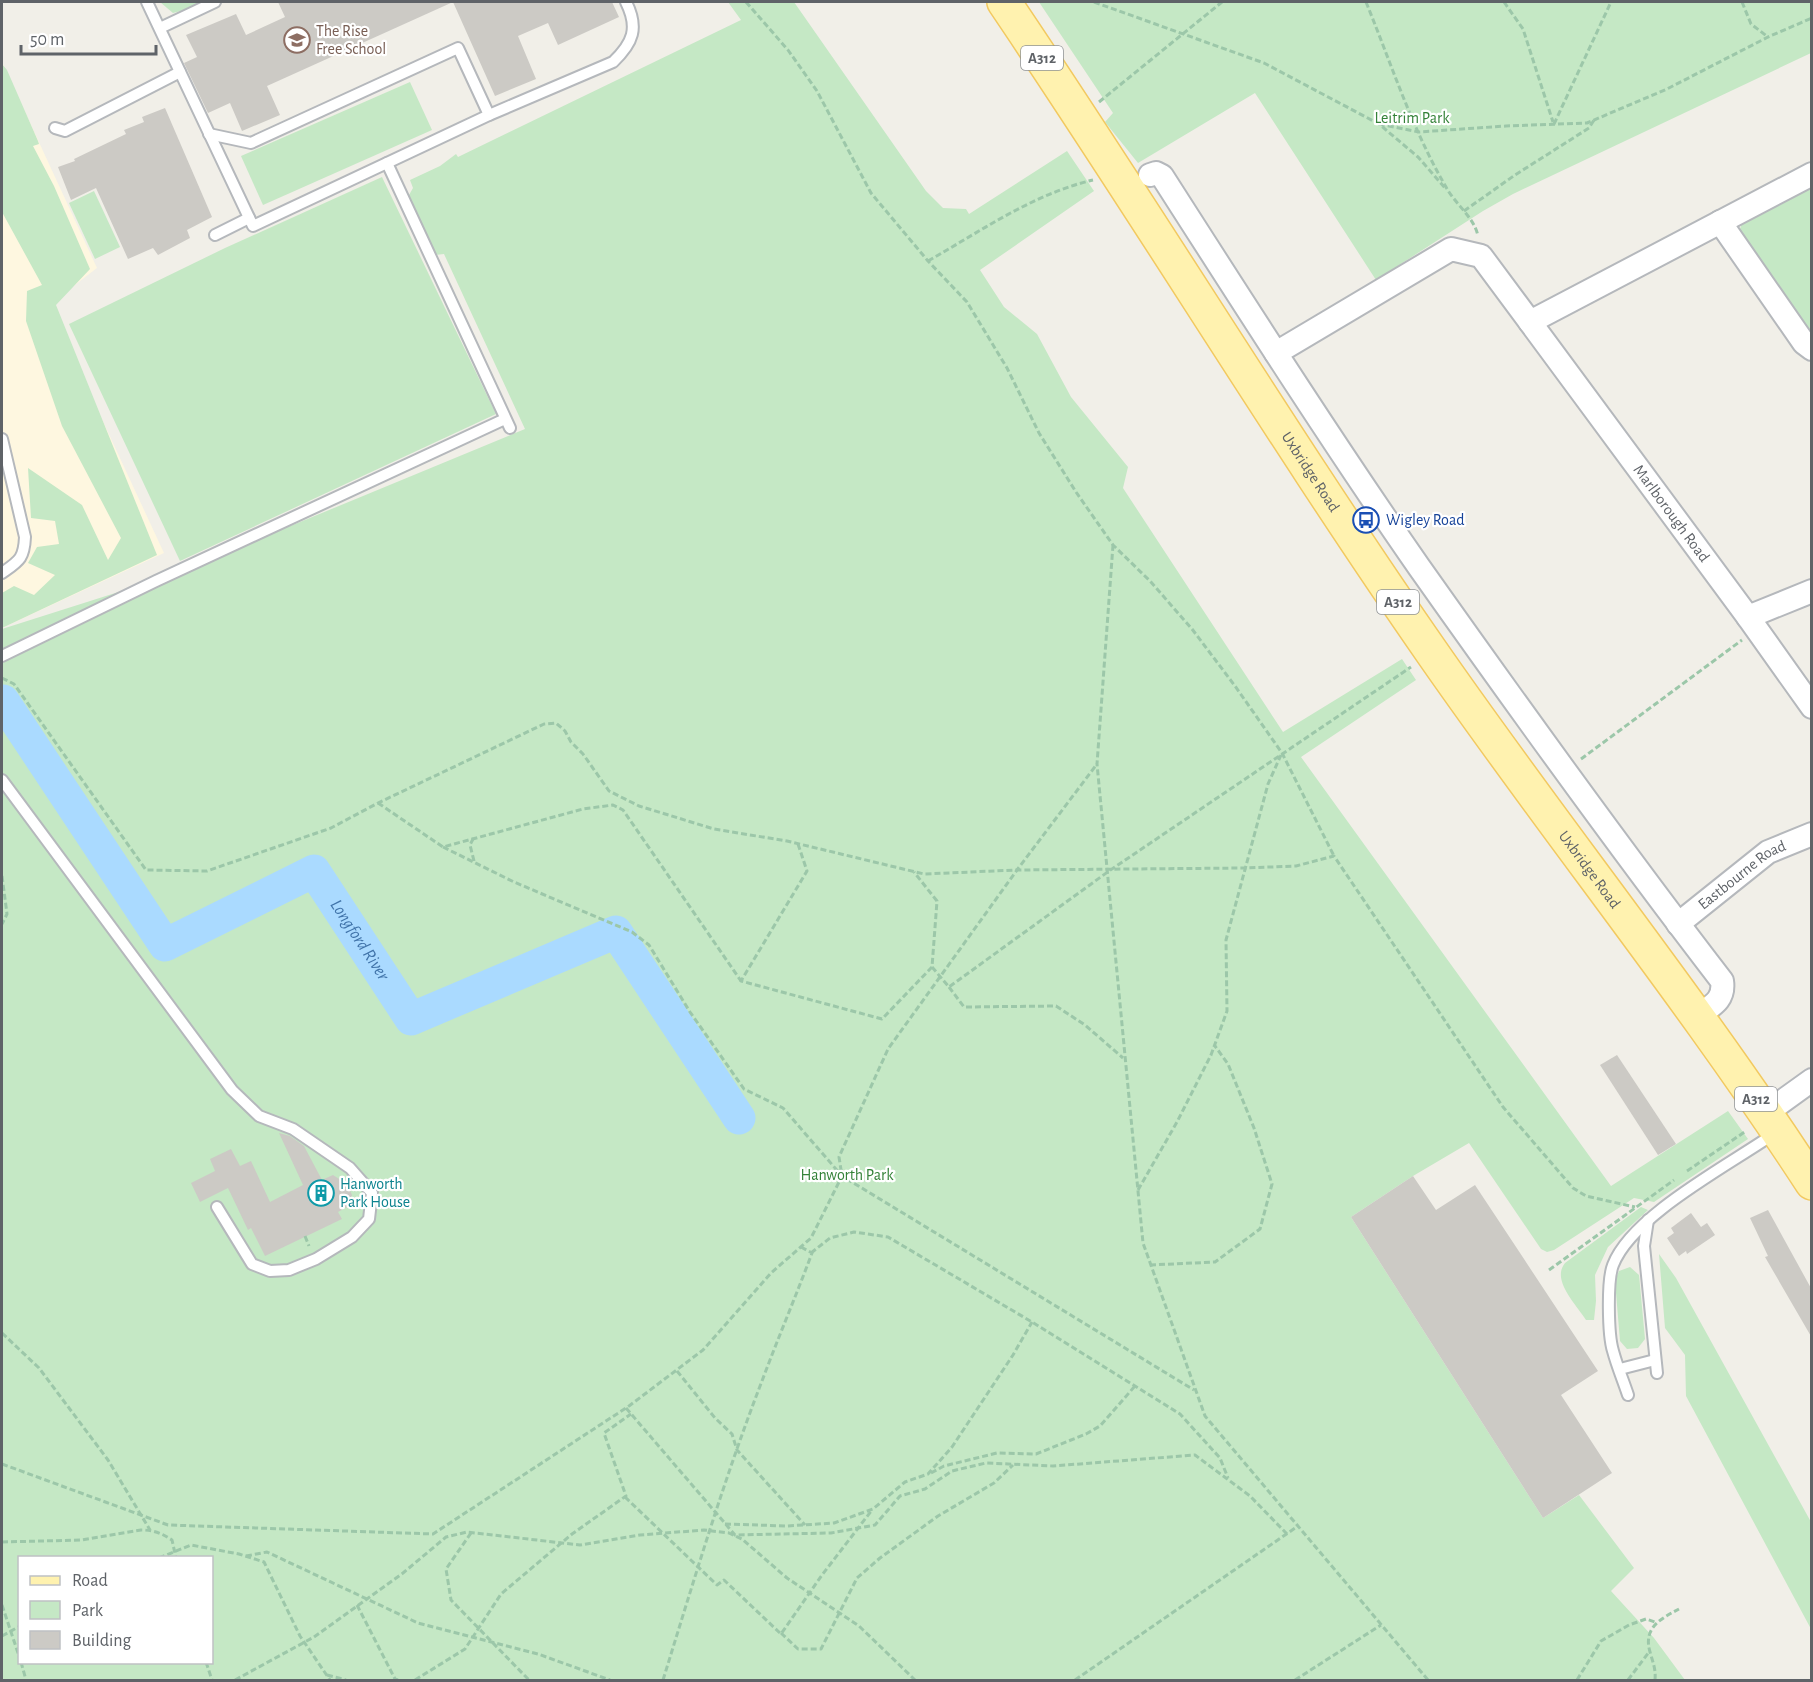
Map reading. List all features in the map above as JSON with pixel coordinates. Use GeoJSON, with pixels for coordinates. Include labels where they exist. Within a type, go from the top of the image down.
{"type":"FeatureCollection","features":[{"type":"Feature","properties":{"kind":"main road","name":"Uxbridge Road"},"geometry":{"type":"LineString","coordinates":[[1004,2],[1080,115],[1300,456],[1432,652],[1696,1017],[1764,1124],[1812,1183]]}},
{"type":"Feature","properties":{"kind":"street"},"geometry":{"type":"LineString","coordinates":[[1150,175],[1156,173],[1162,176],[1276,353],[1418,566],[1565,771],[1722,981],[1724,991],[1719,1000],[1696,1017]]}},
{"type":"Feature","properties":{"kind":"street"},"geometry":{"type":"LineString","coordinates":[[1276,353],[1451,249],[1481,256],[1530,322],[1812,174]]}},
{"type":"Feature","properties":{"kind":"street"},"geometry":{"type":"LineString","coordinates":[[1719,222],[1804,344],[1812,349]]}},
{"type":"Feature","properties":{"kind":"street","name":"Marlborough Road"},"geometry":{"type":"LineString","coordinates":[[1530,322],[1812,707]]}},
{"type":"Feature","properties":{"kind":"street"},"geometry":{"type":"LineString","coordinates":[[1752,623],[1812,591]]}},
{"type":"Feature","properties":{"kind":"street","name":"Eastbourne Road"},"geometry":{"type":"LineString","coordinates":[[1678,924],[1768,852],[1812,834]]}},
{"type":"Feature","properties":{"kind":"street"},"geometry":{"type":"LineString","coordinates":[[1764,1124],[1812,1080]]}},
{"type":"Feature","properties":{"kind":"lane"},"geometry":{"type":"LineString","coordinates":[[147,2],[253,226],[489,115],[613,62],[624,52],[632,38],[633,23],[627,2]]}},
{"type":"Feature","properties":{"kind":"lane"},"geometry":{"type":"LineString","coordinates":[[160,28],[215,2]]}},
{"type":"Feature","properties":{"kind":"lane"},"geometry":{"type":"LineString","coordinates":[[209,134],[251,143],[458,48],[489,115]]}},
{"type":"Feature","properties":{"kind":"lane"},"geometry":{"type":"LineString","coordinates":[[55,128],[65,131],[180,72]]}},
{"type":"Feature","properties":{"kind":"lane"},"geometry":{"type":"LineString","coordinates":[[2,656],[156,581],[507,424],[387,163]]}},
{"type":"Feature","properties":{"kind":"lane"},"geometry":{"type":"LineString","coordinates":[[215,235],[249,218]]}},
{"type":"Feature","properties":{"kind":"lane"},"geometry":{"type":"LineString","coordinates":[[2,439],[25,537],[24,552],[16,564],[2,573]]}},
{"type":"Feature","properties":{"kind":"lane"},"geometry":{"type":"LineString","coordinates":[[2,780],[232,1090],[260,1116],[293,1129],[350,1168],[372,1193],[369,1219],[352,1238],[316,1259],[289,1270],[270,1271],[252,1264],[217,1208]]}},
{"type":"Feature","properties":{"kind":"lane"},"geometry":{"type":"LineString","coordinates":[[1628,1395],[1612,1350],[1608,1294],[1612,1265],[1626,1242],[1659,1209],[1764,1124]]}},
{"type":"Feature","properties":{"kind":"lane"},"geometry":{"type":"LineString","coordinates":[[1648,1220],[1644,1246],[1657,1373]]}},
{"type":"Feature","properties":{"kind":"lane"},"geometry":{"type":"LineString","coordinates":[[1620,1369],[1655,1360]]}},
{"type":"Feature","properties":{"kind":"path"},"geometry":{"type":"LineString","coordinates":[[746,2],[788,50],[817,91],[871,193],[928,261],[967,302],[1007,368],[1039,433],[1113,545],[1150,581],[1192,629],[1282,753],[1334,856],[1503,1107],[1573,1188],[1586,1196],[1635,1207]]}},
{"type":"Feature","properties":{"kind":"path"},"geometry":{"type":"LineString","coordinates":[[1094,2],[1264,63],[1379,124],[1418,157],[1464,211],[1476,227],[1481,256]]}},
{"type":"Feature","properties":{"kind":"path"},"geometry":{"type":"LineString","coordinates":[[1103,99],[1222,2]]}},
{"type":"Feature","properties":{"kind":"path"},"geometry":{"type":"LineString","coordinates":[[1366,2],[1419,132],[1446,189]]}},
{"type":"Feature","properties":{"kind":"path"},"geometry":{"type":"LineString","coordinates":[[1504,2],[1523,29],[1554,123]]}},
{"type":"Feature","properties":{"kind":"path"},"geometry":{"type":"LineString","coordinates":[[1554,123],[1611,2]]}},
{"type":"Feature","properties":{"kind":"path"},"geometry":{"type":"LineString","coordinates":[[1742,2],[1751,24],[1768,37]]}},
{"type":"Feature","properties":{"kind":"path"},"geometry":{"type":"LineString","coordinates":[[1379,124],[1419,132],[1587,123],[1667,88],[1768,37],[1812,18]]}},
{"type":"Feature","properties":{"kind":"path"},"geometry":{"type":"LineString","coordinates":[[1464,211],[1589,128],[1594,120]]}},
{"type":"Feature","properties":{"kind":"path"},"geometry":{"type":"LineString","coordinates":[[928,261],[1029,204],[1065,188],[1094,180],[1098,188]]}},
{"type":"Feature","properties":{"kind":"path"},"geometry":{"type":"LineString","coordinates":[[1113,545],[1097,764],[1143,1243],[1205,1416],[1428,1680]]}},
{"type":"Feature","properties":{"kind":"path"},"geometry":{"type":"LineString","coordinates":[[1565,771],[1752,623]]}},
{"type":"Feature","properties":{"kind":"path"},"geometry":{"type":"LineString","coordinates":[[949,987],[1109,871],[1432,652]]}},
{"type":"Feature","properties":{"kind":"path"},"geometry":{"type":"LineString","coordinates":[[2,678],[14,684],[146,870],[207,871],[331,828],[378,803],[544,724],[556,723],[565,730],[571,742],[584,754],[609,790],[624,800],[714,829],[798,844],[924,874],[1017,870],[1109,871],[1296,866],[1334,856]]}},
{"type":"Feature","properties":{"kind":"path"},"geometry":{"type":"LineString","coordinates":[[1137,1190],[1177,1122],[1215,1046],[1227,1011],[1226,940],[1268,784],[1282,753]]}},
{"type":"Feature","properties":{"kind":"path"},"geometry":{"type":"LineString","coordinates":[[2,1464],[168,1525],[432,1534],[626,1408],[703,1350],[771,1273],[811,1238],[842,1176],[839,1157],[888,1049],[1017,870],[1097,764]]}},
{"type":"Feature","properties":{"kind":"path"},"geometry":{"type":"LineString","coordinates":[[619,808],[624,800]]}},
{"type":"Feature","properties":{"kind":"path"},"geometry":{"type":"LineString","coordinates":[[378,803],[443,847],[554,900],[632,932],[649,945],[690,1012],[744,1089],[783,1108],[842,1176],[1195,1390]]}},
{"type":"Feature","properties":{"kind":"path"},"geometry":{"type":"LineString","coordinates":[[443,847],[583,808],[613,805],[623,810],[741,981],[882,1018],[932,967],[936,901],[913,871]]}},
{"type":"Feature","properties":{"kind":"path"},"geometry":{"type":"LineString","coordinates":[[474,837],[470,845],[474,862]]}},
{"type":"Feature","properties":{"kind":"path"},"geometry":{"type":"LineString","coordinates":[[741,981],[807,871],[798,844]]}},
{"type":"Feature","properties":{"kind":"path"},"geometry":{"type":"LineString","coordinates":[[2,876],[7,914],[2,924]]}},
{"type":"Feature","properties":{"kind":"path"},"geometry":{"type":"LineString","coordinates":[[932,967],[964,1007],[1056,1006],[1085,1025],[1124,1059]]}},
{"type":"Feature","properties":{"kind":"path"},"geometry":{"type":"LineString","coordinates":[[1150,1265],[1215,1262],[1260,1229],[1272,1184],[1254,1128],[1228,1064],[1215,1046]]}},
{"type":"Feature","properties":{"kind":"path"},"geometry":{"type":"LineString","coordinates":[[1549,1270],[1635,1207],[1764,1124]]}},
{"type":"Feature","properties":{"kind":"path"},"geometry":{"type":"LineString","coordinates":[[663,1680],[709,1531],[762,1380],[792,1309],[812,1253],[830,1239],[854,1232],[888,1237],[1032,1322],[1180,1414],[1220,1458],[1229,1480]]}},
{"type":"Feature","properties":{"kind":"path"},"geometry":{"type":"LineString","coordinates":[[305,1236],[312,1251]]}},
{"type":"Feature","properties":{"kind":"path"},"geometry":{"type":"LineString","coordinates":[[801,1247],[812,1253]]}},
{"type":"Feature","properties":{"kind":"path"},"geometry":{"type":"LineString","coordinates":[[928,1474],[952,1447],[1032,1322]]}},
{"type":"Feature","properties":{"kind":"path"},"geometry":{"type":"LineString","coordinates":[[2,1333],[39,1368],[108,1460],[150,1530]]}},
{"type":"Feature","properties":{"kind":"path"},"geometry":{"type":"LineString","coordinates":[[676,1370],[715,1418],[732,1434],[737,1450],[805,1525]]}},
{"type":"Feature","properties":{"kind":"path"},"geometry":{"type":"LineString","coordinates":[[781,1633],[872,1509],[905,1482],[944,1466],[980,1456],[997,1453],[1036,1454],[1086,1434],[1100,1426],[1135,1386]]}},
{"type":"Feature","properties":{"kind":"path"},"geometry":{"type":"LineString","coordinates":[[626,1408],[735,1535],[787,1578],[859,1626],[915,1680]]}},
{"type":"Feature","properties":{"kind":"path"},"geometry":{"type":"LineString","coordinates":[[631,1414],[604,1433],[625,1497],[717,1584],[724,1580],[798,1650],[821,1649],[857,1578],[880,1558],[938,1516],[994,1483],[1013,1464]]}},
{"type":"Feature","properties":{"kind":"path"},"geometry":{"type":"LineString","coordinates":[[235,1680],[304,1642],[403,1573],[446,1537],[467,1532],[580,1545],[663,1533],[709,1531],[735,1535],[831,1533],[874,1525],[900,1496],[925,1489],[952,1471],[986,1463],[1053,1466],[1195,1455],[1250,1496],[1287,1534]]}},
{"type":"Feature","properties":{"kind":"path"},"geometry":{"type":"LineString","coordinates":[[415,1680],[465,1649],[501,1594],[561,1543],[625,1497]]}},
{"type":"Feature","properties":{"kind":"path"},"geometry":{"type":"LineString","coordinates":[[726,1524],[834,1523],[872,1509]]}},
{"type":"Feature","properties":{"kind":"path"},"geometry":{"type":"LineString","coordinates":[[1076,1680],[1298,1526]]}},
{"type":"Feature","properties":{"kind":"path"},"geometry":{"type":"LineString","coordinates":[[2,1542],[81,1540],[150,1530],[160,1532],[172,1540],[176,1556]]}},
{"type":"Feature","properties":{"kind":"path"},"geometry":{"type":"LineString","coordinates":[[472,1532],[446,1569],[451,1600],[529,1680]]}},
{"type":"Feature","properties":{"kind":"path"},"geometry":{"type":"LineString","coordinates":[[162,1556],[191,1545],[264,1562],[304,1642],[330,1680]]}},
{"type":"Feature","properties":{"kind":"path"},"geometry":{"type":"LineString","coordinates":[[246,1556],[267,1552],[418,1623],[538,1654],[610,1680]]}},
{"type":"Feature","properties":{"kind":"path"},"geometry":{"type":"LineString","coordinates":[[2,1605],[18,1655]]}},
{"type":"Feature","properties":{"kind":"path"},"geometry":{"type":"LineString","coordinates":[[357,1605],[396,1680],[388,1680]]}},
{"type":"Feature","properties":{"kind":"path"},"geometry":{"type":"LineString","coordinates":[[1655,1680],[1656,1671],[1649,1652],[1648,1636],[1655,1622],[1679,1609]]}},
{"type":"Feature","properties":{"kind":"path"},"geometry":{"type":"LineString","coordinates":[[1577,1680],[1601,1641],[1646,1619],[1655,1622]]}},
{"type":"Feature","properties":{"kind":"path"},"geometry":{"type":"LineString","coordinates":[[1295,1680],[1382,1625]]}},
{"type":"Feature","properties":{"kind":"path"},"geometry":{"type":"LineString","coordinates":[[2,1636],[18,1627]]}},
{"type":"Feature","properties":{"kind":"path"},"geometry":{"type":"LineString","coordinates":[[1628,1680],[1649,1652]]}},
{"type":"Feature","properties":{"kind":"path"},"geometry":{"type":"LineString","coordinates":[[21,1664],[26,1680]]}},
{"type":"Feature","properties":{"kind":"path"},"geometry":{"type":"LineString","coordinates":[[207,1664],[212,1680]]}},
{"type":"Feature","properties":{"kind":"path"},"geometry":{"type":"LineString","coordinates":[[326,1674],[346,1680]]}},
{"type":"Feature","properties":{"kind":"shaded area"},"geometry":{"type":"Polygon","coordinates":[[[2,62],[97,268],[49,305],[164,553],[2,628],[2,62]]]}},
{"type":"Feature","properties":{"kind":"green space"},"geometry":{"type":"Polygon","coordinates":[[[160,2],[198,2],[192,8],[173,13],[160,2]]]}},
{"type":"Feature","properties":{"kind":"green space","name":"Hanworth Park"},"geometry":{"type":"Polygon","coordinates":[[[728,2],[794,2],[926,191],[943,208],[966,209],[969,214],[1067,151],[1094,191],[980,270],[1004,307],[1037,334],[1071,397],[1128,467],[1123,488],[1283,732],[1402,659],[1416,680],[1301,757],[1611,1186],[1728,1111],[1748,1139],[1654,1202],[1634,1198],[1554,1250],[1547,1252],[1541,1249],[1469,1143],[1351,1217],[1543,1518],[1579,1495],[1634,1568],[1611,1591],[1654,1638],[1685,1680],[2,1680],[2,629],[172,575],[525,429],[444,254],[435,255],[417,219],[409,195],[413,188],[410,180],[440,166],[456,154],[458,157],[741,20],[728,2]]]}},
{"type":"Feature","properties":{"kind":"green space","name":"Leitrim Park"},"geometry":{"type":"Polygon","coordinates":[[[1039,2],[1811,2],[1811,53],[1513,194],[1376,280],[1255,93],[1138,163],[1105,122],[1113,113],[1039,2]]]}},
{"type":"Feature","properties":{"kind":"green space"},"geometry":{"type":"Polygon","coordinates":[[[2,64],[7,70],[38,141],[39,144],[33,146],[54,186],[90,269],[56,305],[157,555],[2,628],[2,593],[14,586],[34,595],[55,575],[28,563],[37,547],[59,544],[55,521],[31,518],[28,468],[82,505],[108,560],[121,538],[62,426],[26,321],[27,291],[42,285],[2,212],[2,64]]]}},
{"type":"Feature","properties":{"kind":"green space"},"geometry":{"type":"Polygon","coordinates":[[[410,82],[432,130],[263,205],[241,156],[410,82]]]}},
{"type":"Feature","properties":{"kind":"green space"},"geometry":{"type":"Polygon","coordinates":[[[382,177],[496,414],[180,561],[69,324],[225,248],[382,177]]]}},
{"type":"Feature","properties":{"kind":"green space"},"geometry":{"type":"Polygon","coordinates":[[[1811,186],[1811,337],[1739,232],[1744,217],[1811,186]]]}},
{"type":"Feature","properties":{"kind":"green space"},"geometry":{"type":"Polygon","coordinates":[[[94,191],[120,247],[95,259],[69,203],[94,191]]]}},
{"type":"Feature","properties":{"kind":"green space"},"geometry":{"type":"Polygon","coordinates":[[[1641,1207],[1648,1210],[1608,1247],[1595,1275],[1594,1320],[1586,1320],[1566,1292],[1561,1270],[1565,1263],[1641,1207]]]}},
{"type":"Feature","properties":{"kind":"green space"},"geometry":{"type":"Polygon","coordinates":[[[1659,1254],[1676,1278],[1811,1522],[1811,1629],[1686,1396],[1685,1355],[1665,1328],[1659,1254]]]}},
{"type":"Feature","properties":{"kind":"green space"},"geometry":{"type":"Polygon","coordinates":[[[1630,1267],[1639,1275],[1645,1339],[1638,1348],[1627,1349],[1620,1341],[1615,1281],[1619,1271],[1630,1267]]]}},
{"type":"Feature","properties":{"kind":"building"},"geometry":{"type":"Polygon","coordinates":[[[278,2],[453,2],[267,86],[280,115],[242,131],[230,103],[208,113],[184,63],[197,57],[186,35],[236,14],[246,35],[285,17],[278,2]]]}},
{"type":"Feature","properties":{"kind":"building"},"geometry":{"type":"Polygon","coordinates":[[[453,2],[612,2],[619,17],[558,45],[548,23],[518,36],[536,79],[495,96],[453,2]]]}},
{"type":"Feature","properties":{"kind":"building"},"geometry":{"type":"Polygon","coordinates":[[[165,108],[212,217],[187,230],[190,238],[158,255],[153,248],[128,259],[96,188],[71,200],[58,167],[75,161],[74,159],[126,134],[124,130],[144,122],[142,117],[165,108]]]}},
{"type":"Feature","properties":{"kind":"building"},"geometry":{"type":"Polygon","coordinates":[[[1617,1055],[1676,1144],[1658,1155],[1600,1065],[1617,1055]]]}},
{"type":"Feature","properties":{"kind":"building","name":"Hanworth Park House"},"geometry":{"type":"Polygon","coordinates":[[[279,1133],[290,1136],[304,1146],[322,1180],[333,1175],[347,1184],[352,1195],[349,1206],[338,1212],[342,1219],[265,1256],[251,1228],[248,1230],[228,1188],[200,1202],[191,1183],[215,1171],[210,1159],[231,1149],[240,1166],[251,1161],[270,1202],[303,1185],[279,1133]]]}},
{"type":"Feature","properties":{"kind":"building"},"geometry":{"type":"Polygon","coordinates":[[[1413,1176],[1436,1210],[1475,1185],[1598,1371],[1561,1395],[1612,1473],[1543,1518],[1351,1217],[1413,1176]]]}},
{"type":"Feature","properties":{"kind":"building"},"geometry":{"type":"Polygon","coordinates":[[[1768,1210],[1812,1290],[1812,1338],[1765,1257],[1768,1256],[1750,1218],[1768,1210]]]}},
{"type":"Feature","properties":{"kind":"building"},"geometry":{"type":"Polygon","coordinates":[[[1691,1213],[1701,1227],[1707,1223],[1715,1235],[1687,1254],[1686,1251],[1679,1256],[1667,1238],[1674,1233],[1671,1228],[1691,1213]]]}},
{"type":"Feature","properties":{"kind":"waterway","name":"Longford River"},"geometry":{"type":"LineString","coordinates":[[3,701],[165,945],[314,871],[411,1019],[616,932],[739,1118]]}},
{"type":"Feature","properties":{"kind":"place","name":"The Rise Free School"},"geometry":{"type":"Point","coordinates":[297,40]}},
{"type":"Feature","properties":{"kind":"place","name":"Wigley Road"},"geometry":{"type":"Point","coordinates":[1366,520]}},
{"type":"Feature","properties":{"kind":"place","name":"Hanworth Park House"},"geometry":{"type":"Point","coordinates":[321,1193]}}]}
